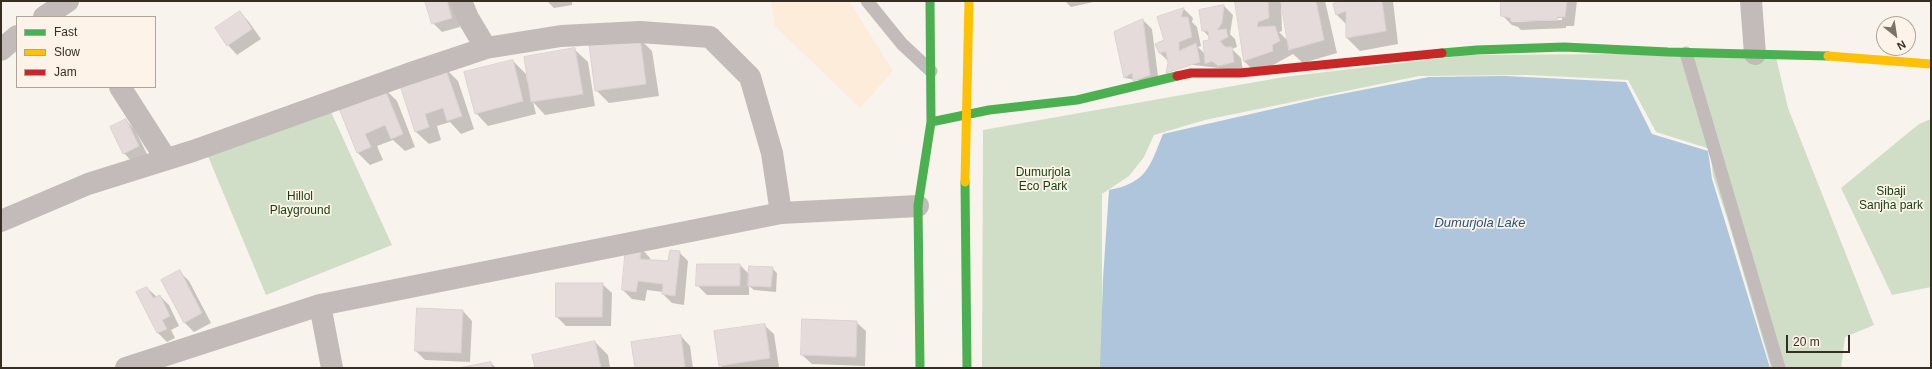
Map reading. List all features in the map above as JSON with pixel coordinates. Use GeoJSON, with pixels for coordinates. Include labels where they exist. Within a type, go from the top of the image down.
{"type":"FeatureCollection","features":[{"type":"Feature","properties":{"kind":"street"},"geometry":{"type":"LineString","coordinates":[[461,1],[468,18],[486,48]]}},
{"type":"Feature","properties":{"kind":"street"},"geometry":{"type":"LineString","coordinates":[[920,368],[918,206],[931,122],[930,1]]}},
{"type":"Feature","properties":{"kind":"street"},"geometry":{"type":"LineString","coordinates":[[967,368],[965,208],[969,1]]}},
{"type":"Feature","properties":{"kind":"street"},"geometry":{"type":"LineString","coordinates":[[1751,1],[1755,54]]}},
{"type":"Feature","properties":{"kind":"street"},"geometry":{"type":"LineString","coordinates":[[47,16],[70,7]]}},
{"type":"Feature","properties":{"kind":"street"},"geometry":{"type":"LineString","coordinates":[[1,221],[88,184],[166,159],[486,48],[561,36],[640,32],[710,37],[750,77],[772,153],[781,213]]}},
{"type":"Feature","properties":{"kind":"street"},"geometry":{"type":"LineString","coordinates":[[1,50],[16,37]]}},
{"type":"Feature","properties":{"kind":"street"},"geometry":{"type":"LineString","coordinates":[[931,122],[989,110],[1077,100],[1191,73],[1240,74],[1477,50],[1564,48],[1686,53],[1814,54],[1931,64]]}},
{"type":"Feature","properties":{"kind":"street"},"geometry":{"type":"LineString","coordinates":[[121,88],[166,159]]}},
{"type":"Feature","properties":{"kind":"street"},"geometry":{"type":"LineString","coordinates":[[126,368],[320,304],[781,213],[918,206]]}},
{"type":"Feature","properties":{"kind":"street"},"geometry":{"type":"LineString","coordinates":[[320,304],[332,368]]}},
{"type":"Feature","properties":{"kind":"lane"},"geometry":{"type":"LineString","coordinates":[[867,1],[902,44],[930,71]]}},
{"type":"Feature","properties":{"kind":"lane"},"geometry":{"type":"LineString","coordinates":[[1686,53],[1779,368]]}},
{"type":"Feature","properties":{"kind":"shaded area"},"geometry":{"type":"Polygon","coordinates":[[[771,1],[849,1],[893,71],[860,108],[775,26],[771,1]]]}},
{"type":"Feature","properties":{"kind":"green space","name":"Dumurjola Eco Park"},"geometry":{"type":"Polygon","coordinates":[[[1775,53],[1788,108],[1874,325],[1845,337],[1841,368],[1771,368],[1728,221],[1713,176],[1710,149],[1656,132],[1628,80],[1528,75],[1419,76],[1205,120],[1154,135],[1144,157],[1129,176],[1102,194],[1102,368],[982,368],[983,130],[1284,77],[1468,55],[1775,53]]]}},
{"type":"Feature","properties":{"kind":"green space","name":"Hillol Playground"},"geometry":{"type":"Polygon","coordinates":[[[331,112],[392,245],[266,295],[207,154],[331,112]]]}},
{"type":"Feature","properties":{"kind":"green space","name":"Sibaji Sanjha park"},"geometry":{"type":"Polygon","coordinates":[[[1931,119],[1931,287],[1892,295],[1841,188],[1919,124],[1931,119]]]}},
{"type":"Feature","properties":{"kind":"water","name":"Dumurjola Lake"},"geometry":{"type":"Polygon","coordinates":[[[1505,76],[1626,82],[1652,134],[1708,151],[1712,179],[1770,368],[1100,368],[1103,279],[1109,190],[1132,183],[1139,178],[1150,164],[1163,134],[1321,98],[1429,77],[1505,76]]]}},
{"type":"Feature","properties":{"kind":"building"},"geometry":{"type":"Polygon","coordinates":[[[425,1],[447,1],[452,18],[432,24],[425,1]]]}},
{"type":"Feature","properties":{"kind":"building"},"geometry":{"type":"Polygon","coordinates":[[[1235,1],[1268,1],[1269,18],[1258,22],[1257,27],[1275,26],[1280,41],[1272,45],[1273,51],[1244,61],[1235,1]]]}},
{"type":"Feature","properties":{"kind":"building"},"geometry":{"type":"Polygon","coordinates":[[[1281,1],[1316,1],[1324,40],[1289,50],[1281,1]]]}},
{"type":"Feature","properties":{"kind":"building"},"geometry":{"type":"Polygon","coordinates":[[[1341,1],[1382,1],[1386,31],[1346,38],[1346,11],[1336,15],[1333,4],[1341,1]]]}},
{"type":"Feature","properties":{"kind":"building"},"geometry":{"type":"Polygon","coordinates":[[[1501,1],[1567,1],[1565,17],[1557,17],[1557,20],[1511,21],[1510,18],[1501,16],[1501,1]]]}},
{"type":"Feature","properties":{"kind":"building"},"geometry":{"type":"Polygon","coordinates":[[[1224,5],[1222,23],[1217,30],[1226,29],[1228,37],[1220,41],[1225,47],[1232,47],[1234,62],[1218,66],[1212,61],[1205,64],[1203,41],[1209,40],[1208,31],[1202,31],[1199,10],[1224,5]]]}},
{"type":"Feature","properties":{"kind":"building"},"geometry":{"type":"Polygon","coordinates":[[[1184,8],[1181,17],[1188,17],[1192,37],[1179,42],[1179,51],[1196,43],[1200,62],[1166,73],[1168,63],[1166,52],[1159,53],[1155,44],[1164,40],[1157,17],[1184,8]]]}},
{"type":"Feature","properties":{"kind":"building"},"geometry":{"type":"Polygon","coordinates":[[[240,11],[252,29],[227,46],[215,28],[240,11]]]}},
{"type":"Feature","properties":{"kind":"building"},"geometry":{"type":"Polygon","coordinates":[[[1143,19],[1150,75],[1133,81],[1132,73],[1124,78],[1114,32],[1143,19]]]}},
{"type":"Feature","properties":{"kind":"building"},"geometry":{"type":"Polygon","coordinates":[[[640,37],[646,84],[595,91],[589,44],[640,37]]]}},
{"type":"Feature","properties":{"kind":"building"},"geometry":{"type":"Polygon","coordinates":[[[575,48],[583,94],[531,102],[524,57],[575,48]]]}},
{"type":"Feature","properties":{"kind":"building"},"geometry":{"type":"Polygon","coordinates":[[[513,60],[523,101],[475,114],[464,72],[513,60]]]}},
{"type":"Feature","properties":{"kind":"building"},"geometry":{"type":"Polygon","coordinates":[[[445,67],[462,116],[447,121],[443,108],[425,114],[429,127],[415,132],[399,82],[445,67]]]}},
{"type":"Feature","properties":{"kind":"building"},"geometry":{"type":"Polygon","coordinates":[[[384,87],[403,134],[391,139],[385,125],[365,134],[371,147],[357,153],[338,106],[384,87]]]}},
{"type":"Feature","properties":{"kind":"building"},"geometry":{"type":"Polygon","coordinates":[[[126,119],[139,146],[123,154],[110,127],[126,119]]]}},
{"type":"Feature","properties":{"kind":"building"},"geometry":{"type":"Polygon","coordinates":[[[626,246],[641,247],[640,259],[668,261],[670,250],[680,251],[675,296],[662,294],[663,284],[638,281],[636,292],[622,290],[626,246]]]}},
{"type":"Feature","properties":{"kind":"building"},"geometry":{"type":"Polygon","coordinates":[[[697,264],[740,264],[740,286],[696,286],[697,264]]]}},
{"type":"Feature","properties":{"kind":"building"},"geometry":{"type":"Polygon","coordinates":[[[749,266],[773,267],[771,287],[748,286],[749,266]]]}},
{"type":"Feature","properties":{"kind":"building"},"geometry":{"type":"Polygon","coordinates":[[[180,270],[202,313],[184,323],[161,280],[180,270]]]}},
{"type":"Feature","properties":{"kind":"building"},"geometry":{"type":"Polygon","coordinates":[[[556,283],[603,283],[602,317],[556,317],[556,283]]]}},
{"type":"Feature","properties":{"kind":"building"},"geometry":{"type":"Polygon","coordinates":[[[147,287],[153,298],[160,295],[170,316],[162,320],[167,329],[157,333],[136,292],[147,287]]]}},
{"type":"Feature","properties":{"kind":"building"},"geometry":{"type":"Polygon","coordinates":[[[417,308],[463,310],[461,353],[415,351],[417,308]]]}},
{"type":"Feature","properties":{"kind":"building"},"geometry":{"type":"Polygon","coordinates":[[[802,319],[857,321],[856,357],[801,355],[802,319]]]}},
{"type":"Feature","properties":{"kind":"building"},"geometry":{"type":"Polygon","coordinates":[[[765,324],[770,358],[719,366],[714,331],[765,324]]]}},
{"type":"Feature","properties":{"kind":"building"},"geometry":{"type":"Polygon","coordinates":[[[681,335],[685,368],[635,368],[631,342],[681,335]]]}},
{"type":"Feature","properties":{"kind":"building"},"geometry":{"type":"Polygon","coordinates":[[[595,341],[601,368],[535,368],[532,355],[595,341]]]}},
{"type":"Feature","properties":{"kind":"building"},"geometry":{"type":"Polygon","coordinates":[[[491,362],[492,368],[459,368],[491,362]]]}},
{"type":"Feature","properties":{"kind":"traffic: fast"},"geometry":{"type":"LineString","coordinates":[[920,368],[918,206],[931,122],[930,1]]}},
{"type":"Feature","properties":{"kind":"traffic: fast"},"geometry":{"type":"LineString","coordinates":[[1442,53],[1477,50],[1564,47],[1668,52],[1828,56]]}},
{"type":"Feature","properties":{"kind":"traffic: fast"},"geometry":{"type":"LineString","coordinates":[[931,122],[989,110],[1077,100],[1177,76]]}},
{"type":"Feature","properties":{"kind":"traffic: fast"},"geometry":{"type":"LineString","coordinates":[[965,182],[967,368]]}},
{"type":"Feature","properties":{"kind":"traffic: slow"},"geometry":{"type":"LineString","coordinates":[[965,182],[969,1]]}},
{"type":"Feature","properties":{"kind":"traffic: slow"},"geometry":{"type":"LineString","coordinates":[[1828,56],[1931,64]]}},
{"type":"Feature","properties":{"kind":"traffic: jam"},"geometry":{"type":"LineString","coordinates":[[1177,76],[1191,73],[1240,73],[1442,53]]}}]}
